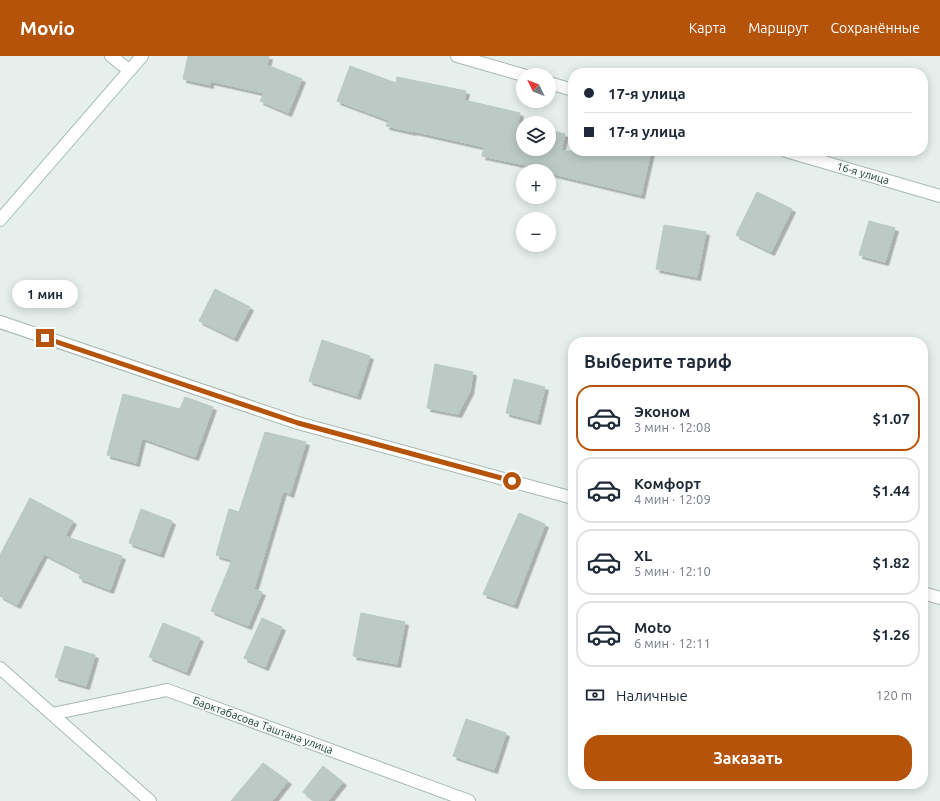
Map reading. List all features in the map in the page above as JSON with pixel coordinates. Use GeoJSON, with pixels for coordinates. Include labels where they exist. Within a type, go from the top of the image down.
{"type":"FeatureCollection","features":[{"type":"Feature","properties":{"kind":"street"},"geometry":{"type":"LineString","coordinates":[[111,56],[129,70]]}},
{"type":"Feature","properties":{"kind":"street"},"geometry":{"type":"LineString","coordinates":[[0,220],[142,56]]}},
{"type":"Feature","properties":{"kind":"street"},"geometry":{"type":"LineString","coordinates":[[457,56],[516,73]]}},
{"type":"Feature","properties":{"kind":"street"},"geometry":{"type":"LineString","coordinates":[[556,85],[568,89]]}},
{"type":"Feature","properties":{"kind":"street","name":"16-я улица"},"geometry":{"type":"LineString","coordinates":[[803,156],[940,196]]}},
{"type":"Feature","properties":{"kind":"street"},"geometry":{"type":"LineString","coordinates":[[0,322],[298,423],[568,497]]}},
{"type":"Feature","properties":{"kind":"street"},"geometry":{"type":"LineString","coordinates":[[928,594],[940,598]]}},
{"type":"Feature","properties":{"kind":"street"},"geometry":{"type":"LineString","coordinates":[[0,668],[150,801]]}},
{"type":"Feature","properties":{"kind":"street","name":"Барктабасова Таштана улица"},"geometry":{"type":"LineString","coordinates":[[52,714],[166,690],[469,801]]}},
{"type":"Feature","properties":{"kind":"building"},"geometry":{"type":"Polygon","coordinates":[[[188,56],[269,56],[267,65],[302,79],[288,113],[260,101],[264,93],[210,81],[210,85],[183,79],[188,56]]]}},
{"type":"Feature","properties":{"kind":"building"},"geometry":{"type":"Polygon","coordinates":[[[350,66],[396,83],[397,77],[466,91],[464,100],[520,113],[519,116],[516,116],[516,156],[556,156],[556,132],[565,134],[561,151],[568,151],[568,156],[650,156],[641,195],[556,175],[556,164],[520,164],[482,156],[484,147],[386,126],[388,120],[337,101],[350,66]]]}},
{"type":"Feature","properties":{"kind":"building"},"geometry":{"type":"Polygon","coordinates":[[[757,192],[792,209],[771,252],[736,235],[757,192]]]}},
{"type":"Feature","properties":{"kind":"building"},"geometry":{"type":"Polygon","coordinates":[[[869,221],[895,228],[885,262],[859,255],[869,221]]]}},
{"type":"Feature","properties":{"kind":"building"},"geometry":{"type":"Polygon","coordinates":[[[664,225],[706,232],[697,277],[656,269],[664,225]]]}},
{"type":"Feature","properties":{"kind":"building"},"geometry":{"type":"Polygon","coordinates":[[[215,289],[250,307],[234,338],[199,321],[215,289]]]}},
{"type":"Feature","properties":{"kind":"building"},"geometry":{"type":"Polygon","coordinates":[[[322,340],[370,356],[357,396],[309,381],[322,340]]]}},
{"type":"Feature","properties":{"kind":"building"},"geometry":{"type":"Polygon","coordinates":[[[435,364],[473,372],[470,391],[458,414],[427,408],[435,364]]]}},
{"type":"Feature","properties":{"kind":"building"},"geometry":{"type":"Polygon","coordinates":[[[514,379],[545,387],[537,421],[506,413],[514,379]]]}},
{"type":"Feature","properties":{"kind":"building"},"geometry":{"type":"Polygon","coordinates":[[[123,394],[180,409],[185,397],[213,407],[195,457],[142,438],[136,463],[107,455],[123,394]]]}},
{"type":"Feature","properties":{"kind":"building"},"geometry":{"type":"Polygon","coordinates":[[[265,432],[306,442],[290,494],[283,491],[254,589],[262,592],[248,626],[211,611],[232,560],[216,555],[229,509],[239,512],[265,432]]]}},
{"type":"Feature","properties":{"kind":"building"},"geometry":{"type":"Polygon","coordinates":[[[30,498],[73,521],[65,536],[122,556],[110,590],[79,578],[81,573],[44,554],[17,605],[0,596],[0,555],[30,498]]]}},
{"type":"Feature","properties":{"kind":"building"},"geometry":{"type":"Polygon","coordinates":[[[141,509],[172,521],[160,554],[129,543],[141,509]]]}},
{"type":"Feature","properties":{"kind":"building"},"geometry":{"type":"Polygon","coordinates":[[[519,513],[545,524],[514,605],[483,594],[519,513]]]}},
{"type":"Feature","properties":{"kind":"building"},"geometry":{"type":"Polygon","coordinates":[[[361,613],[405,622],[397,664],[353,656],[361,613]]]}},
{"type":"Feature","properties":{"kind":"building"},"geometry":{"type":"Polygon","coordinates":[[[262,618],[282,627],[265,667],[244,658],[262,618]]]}},
{"type":"Feature","properties":{"kind":"building"},"geometry":{"type":"Polygon","coordinates":[[[163,623],[200,638],[186,672],[149,657],[163,623]]]}},
{"type":"Feature","properties":{"kind":"building"},"geometry":{"type":"Polygon","coordinates":[[[65,646],[95,655],[86,686],[55,677],[65,646]]]}},
{"type":"Feature","properties":{"kind":"building"},"geometry":{"type":"Polygon","coordinates":[[[466,719],[506,733],[494,770],[453,756],[466,719]]]}},
{"type":"Feature","properties":{"kind":"building"},"geometry":{"type":"Polygon","coordinates":[[[263,763],[288,781],[272,801],[231,801],[263,763]]]}},
{"type":"Feature","properties":{"kind":"building"},"geometry":{"type":"Polygon","coordinates":[[[323,766],[343,782],[328,801],[315,801],[303,792],[323,766]]]}},
{"type":"Feature","properties":{"kind":"route"},"geometry":{"type":"LineString","coordinates":[[45,338],[298,423],[512,481]]}}]}
